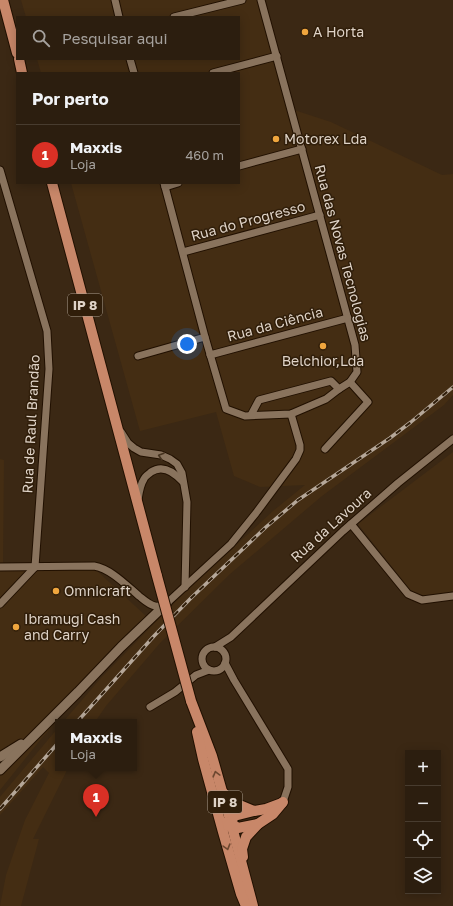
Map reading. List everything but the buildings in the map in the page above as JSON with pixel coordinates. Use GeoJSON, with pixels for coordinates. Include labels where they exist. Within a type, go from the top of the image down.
{"type":"FeatureCollection","features":[{"type":"Feature","properties":{"kind":"main road"},"geometry":{"type":"LineString","coordinates":[[3,0],[16,49]]}},
{"type":"Feature","properties":{"kind":"main road"},"geometry":{"type":"LineString","coordinates":[[18,60],[22,72]]}},
{"type":"Feature","properties":{"kind":"main road","name":"IP 8"},"geometry":{"type":"LineString","coordinates":[[52,184],[190,700],[203,759],[241,894],[246,906]]}},
{"type":"Feature","properties":{"kind":"main road","name":"IP 8"},"geometry":{"type":"LineString","coordinates":[[190,700],[212,756],[253,906]]}},
{"type":"Feature","properties":{"kind":"main road"},"geometry":{"type":"LineString","coordinates":[[221,790],[235,803],[254,812]]}},
{"type":"Feature","properties":{"kind":"main road"},"geometry":{"type":"LineString","coordinates":[[215,800],[225,822],[231,823],[238,828],[258,824]]}},
{"type":"Feature","properties":{"kind":"main road"},"geometry":{"type":"LineString","coordinates":[[223,832],[231,823],[234,816],[266,809],[284,802]]}},
{"type":"Feature","properties":{"kind":"main road"},"geometry":{"type":"LineString","coordinates":[[244,872],[242,849],[246,837],[258,824],[273,814],[284,802]]}},
{"type":"Feature","properties":{"kind":"street"},"geometry":{"type":"LineString","coordinates":[[115,0],[119,16]]}},
{"type":"Feature","properties":{"kind":"street"},"geometry":{"type":"LineString","coordinates":[[178,16],[242,0]]}},
{"type":"Feature","properties":{"kind":"street","name":"Rua das Novas Tecnologias"},"geometry":{"type":"LineString","coordinates":[[262,0],[355,345],[357,372],[350,382]]}},
{"type":"Feature","properties":{"kind":"street"},"geometry":{"type":"LineString","coordinates":[[217,72],[277,56]]}},
{"type":"Feature","properties":{"kind":"street"},"geometry":{"type":"LineString","coordinates":[[130,60],[134,72]]}},
{"type":"Feature","properties":{"kind":"street"},"geometry":{"type":"LineString","coordinates":[[240,166],[302,149]]}},
{"type":"Feature","properties":{"kind":"street","name":"Rua de Raul Brandão"},"geometry":{"type":"LineString","coordinates":[[0,170],[47,331],[49,369],[35,567]]}},
{"type":"Feature","properties":{"kind":"street"},"geometry":{"type":"LineString","coordinates":[[164,185],[226,409],[245,416],[291,414],[326,399],[350,382],[368,402],[325,450]]}},
{"type":"Feature","properties":{"kind":"street","name":"Rua do Progresso"},"geometry":{"type":"LineString","coordinates":[[182,252],[320,215]]}},
{"type":"Feature","properties":{"kind":"street","name":"Rua da Ciência"},"geometry":{"type":"LineString","coordinates":[[210,355],[348,318]]}},
{"type":"Feature","properties":{"kind":"street"},"geometry":{"type":"LineString","coordinates":[[138,356],[205,337]]}},
{"type":"Feature","properties":{"kind":"street"},"geometry":{"type":"LineString","coordinates":[[251,415],[259,400],[331,381],[339,389]]}},
{"type":"Feature","properties":{"kind":"street"},"geometry":{"type":"LineString","coordinates":[[0,770],[121,647],[231,544],[296,459],[300,450],[300,445],[291,414]]}},
{"type":"Feature","properties":{"kind":"street"},"geometry":{"type":"LineString","coordinates":[[118,427],[128,443],[134,448],[141,452],[161,455],[170,459],[177,464],[182,473],[187,502],[184,587]]}},
{"type":"Feature","properties":{"kind":"street","name":"Rua da Lavoura"},"geometry":{"type":"LineString","coordinates":[[215,648],[230,637],[342,531],[398,483],[453,439]]}},
{"type":"Feature","properties":{"kind":"street"},"geometry":{"type":"LineString","coordinates":[[138,504],[140,488],[144,479],[155,470],[162,469],[170,471],[179,477],[184,483]]}},
{"type":"Feature","properties":{"kind":"street"},"geometry":{"type":"LineString","coordinates":[[351,524],[408,594],[422,600],[453,596]]}},
{"type":"Feature","properties":{"kind":"street"},"geometry":{"type":"LineString","coordinates":[[0,567],[100,567],[114,575],[150,604],[160,606],[167,603]]}},
{"type":"Feature","properties":{"kind":"street"},"geometry":{"type":"LineString","coordinates":[[0,604],[35,567]]}},
{"type":"Feature","properties":{"kind":"street"},"geometry":{"type":"LineString","coordinates":[[230,637],[224,653],[225,662],[234,680],[288,769],[288,787],[284,802]]}},
{"type":"Feature","properties":{"kind":"street"},"geometry":{"type":"LineString","coordinates":[[196,675],[204,653],[209,648],[218,648],[224,653]]}},
{"type":"Feature","properties":{"kind":"street"},"geometry":{"type":"LineString","coordinates":[[202,662],[209,670]]}},
{"type":"Feature","properties":{"kind":"street"},"geometry":{"type":"LineString","coordinates":[[150,707],[175,692],[196,675],[209,670],[218,670],[224,666],[225,662]]}},
{"type":"Feature","properties":{"kind":"street"},"geometry":{"type":"LineString","coordinates":[[218,670],[234,680]]}},
{"type":"Feature","properties":{"kind":"street"},"geometry":{"type":"LineString","coordinates":[[0,757],[33,737]]}},
{"type":"Feature","properties":{"kind":"shaded area"},"geometry":{"type":"Polygon","coordinates":[[[21,0],[261,0],[291,109],[331,122],[442,175],[453,174],[453,395],[444,405],[322,496],[230,574],[161,642],[106,706],[97,719],[66,719],[101,678],[185,592],[273,511],[305,485],[260,487],[234,476],[216,412],[140,431],[71,184],[240,184],[240,72],[41,72],[37,60],[240,60],[240,16],[26,16],[21,0]]]}},
{"type":"Feature","properties":{"kind":"shaded area"},"geometry":{"type":"Polygon","coordinates":[[[453,452],[453,592],[442,596],[425,596],[412,592],[358,524],[453,452]]]}},
{"type":"Feature","properties":{"kind":"shaded area"},"geometry":{"type":"Polygon","coordinates":[[[0,459],[4,460],[3,568],[96,570],[147,617],[58,719],[55,719],[55,723],[0,790],[0,459]]]}},
{"type":"Feature","properties":{"kind":"shaded area"},"geometry":{"type":"Polygon","coordinates":[[[55,732],[55,771],[67,771],[33,839],[39,839],[21,906],[0,906],[6,875],[25,820],[49,773],[43,767],[0,815],[0,797],[55,732]]]}},
{"type":"Feature","properties":{"kind":"railway"},"geometry":{"type":"LineString","coordinates":[[80,719],[154,636],[191,598],[266,527],[298,500],[390,438],[453,387]]}},
{"type":"Feature","properties":{"kind":"railway"},"geometry":{"type":"LineString","coordinates":[[0,809],[55,746]]}},
{"type":"Feature","properties":{"kind":"place","name":"A Horta"},"geometry":{"type":"Point","coordinates":[305,32]}},
{"type":"Feature","properties":{"kind":"place","name":"Motorex Lda"},"geometry":{"type":"Point","coordinates":[276,139]}},
{"type":"Feature","properties":{"kind":"place","name":"Belchior,Lda"},"geometry":{"type":"Point","coordinates":[323,346]}},
{"type":"Feature","properties":{"kind":"place","name":"Omnicraft"},"geometry":{"type":"Point","coordinates":[56,591]}},
{"type":"Feature","properties":{"kind":"place","name":"Ibramugi Cash and Carry"},"geometry":{"type":"Point","coordinates":[16,627]}},
{"type":"Feature","properties":{"kind":"place","name":"Maxxis"},"geometry":{"type":"Point","coordinates":[96,817]}}]}
